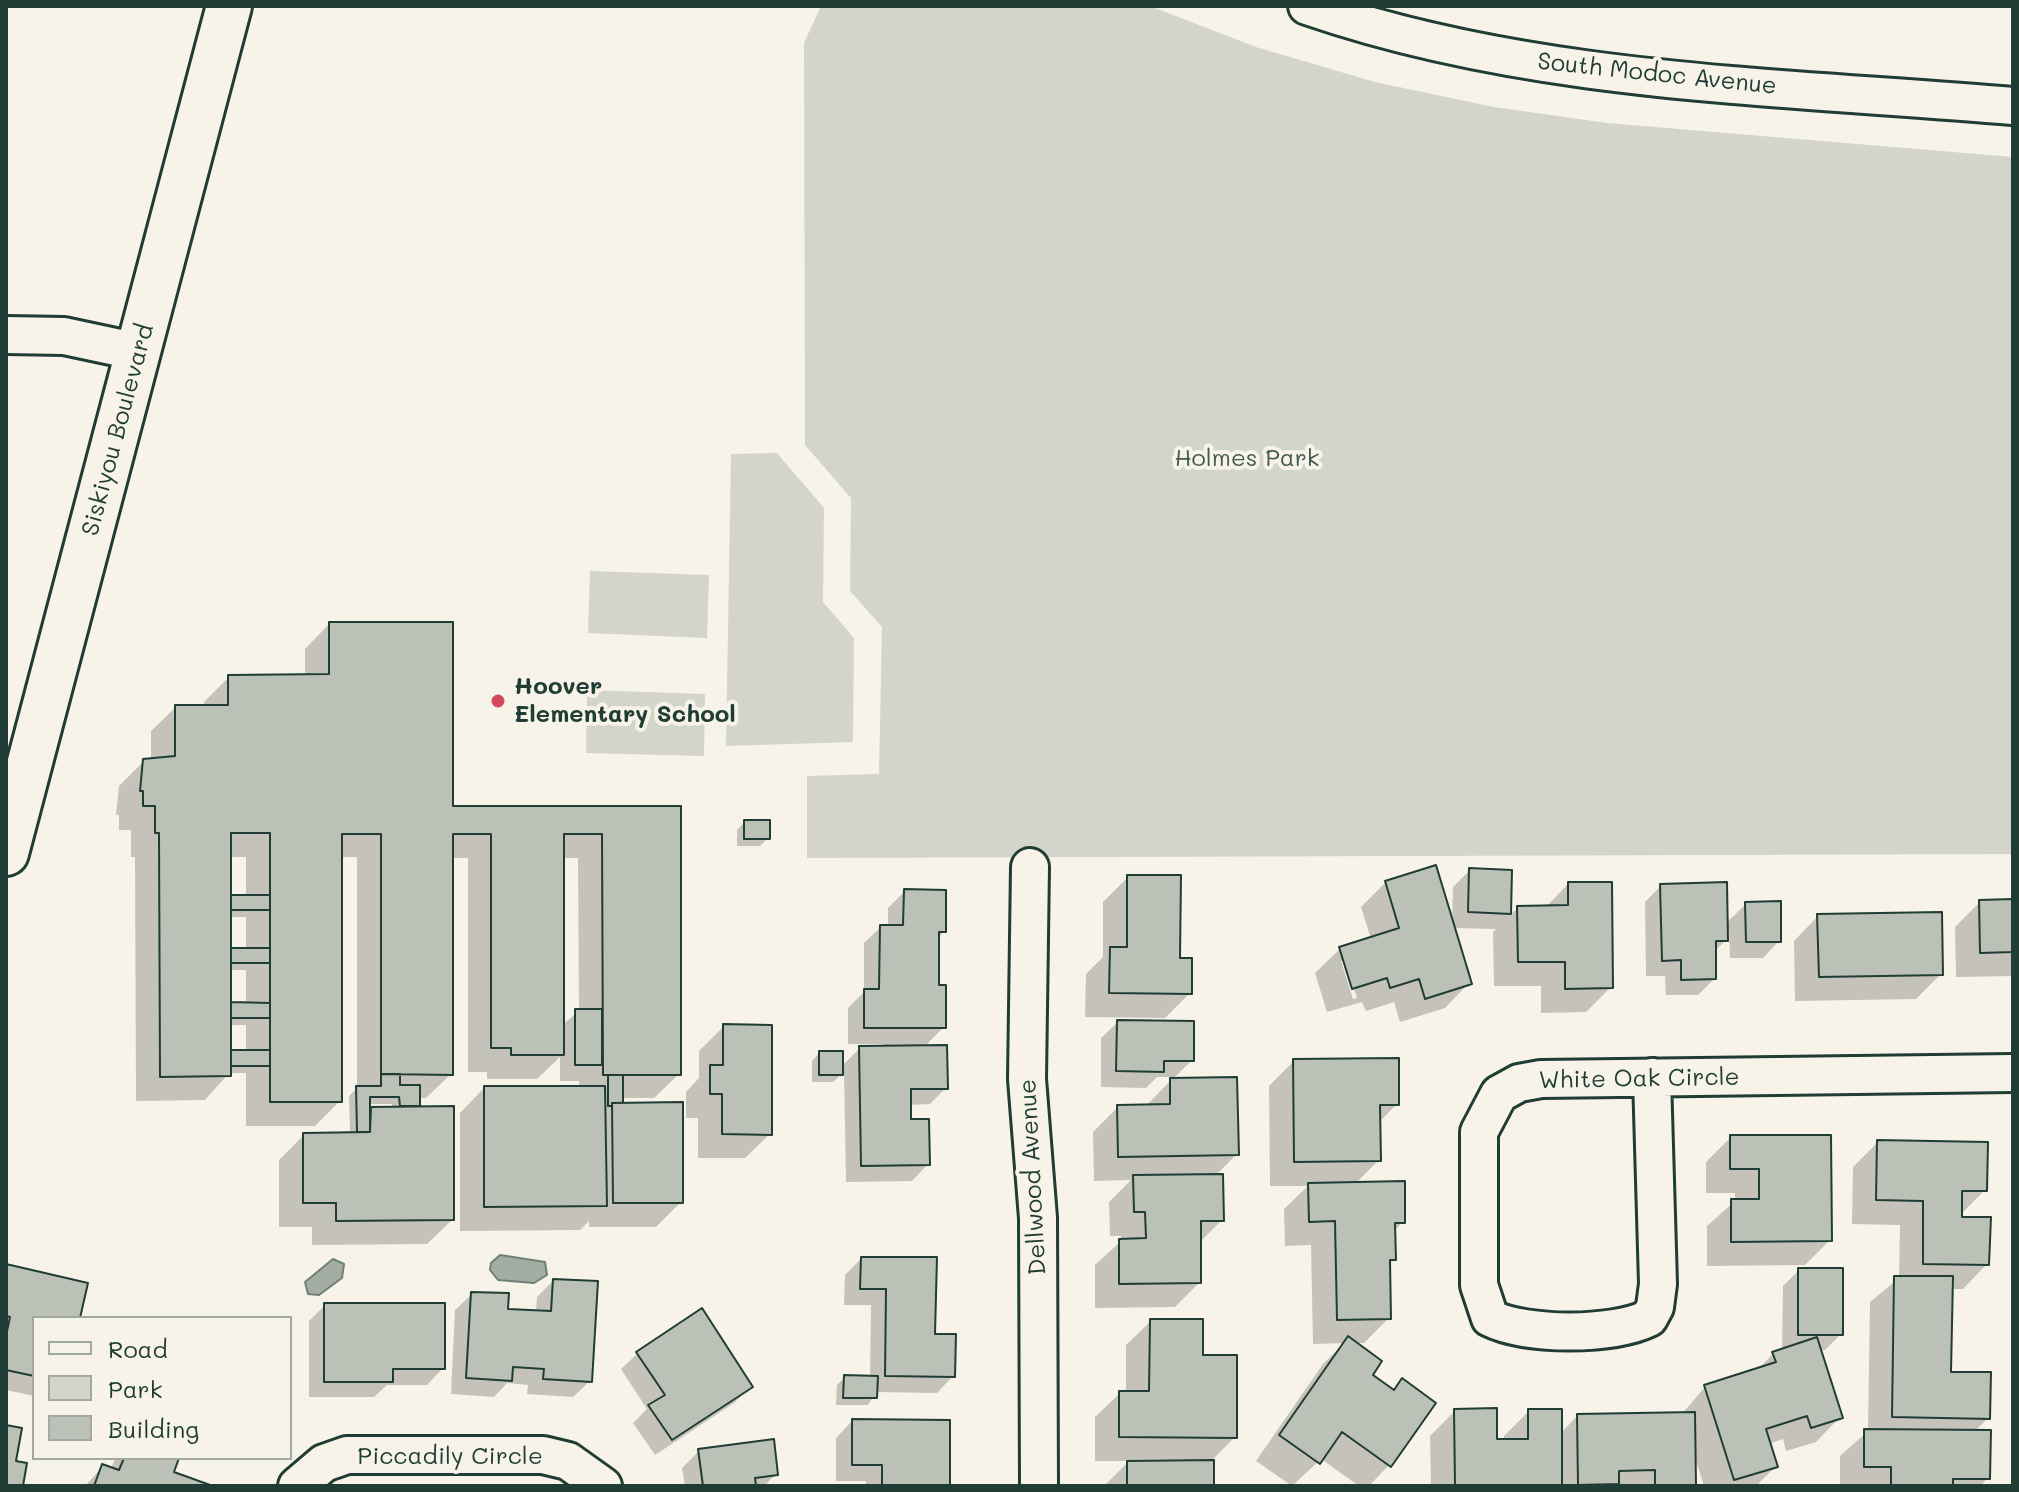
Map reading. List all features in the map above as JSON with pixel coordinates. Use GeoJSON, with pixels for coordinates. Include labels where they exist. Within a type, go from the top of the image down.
{"type":"FeatureCollection","features":[{"type":"Feature","properties":{"kind":"street","name":"Siskiyou Boulevard"},"geometry":{"type":"LineString","coordinates":[[6,853],[18,761],[139,352],[229,6]]}},
{"type":"Feature","properties":{"kind":"street","name":"South Modoc Avenue"},"geometry":{"type":"LineString","coordinates":[[1307,6],[1456,50],[1587,71],[2013,106]]}},
{"type":"Feature","properties":{"kind":"street"},"geometry":{"type":"LineString","coordinates":[[6,335],[64,336],[139,352]]}},
{"type":"Feature","properties":{"kind":"street","name":"Dellwood Avenue"},"geometry":{"type":"LineString","coordinates":[[1030,867],[1027,1079],[1038,1218],[1039,1486]]}},
{"type":"Feature","properties":{"kind":"street","name":"White Oak Circle"},"geometry":{"type":"LineString","coordinates":[[1652,1077],[1658,1284],[1655,1307],[1649,1318],[1614,1329],[1524,1329],[1490,1318],[1479,1285],[1479,1132],[1487,1110],[1499,1094],[1519,1083],[1541,1079],[1652,1077],[2013,1073]]}},
{"type":"Feature","properties":{"kind":"street","name":"Piccadily Circle"},"geometry":{"type":"LineString","coordinates":[[297,1486],[324,1463],[347,1455],[543,1455],[568,1461],[603,1486]]}},
{"type":"Feature","properties":{"kind":"green space","name":"Holmes Park"},"geometry":{"type":"Polygon","coordinates":[[[821,6],[1150,6],[1256,47],[1375,82],[1494,107],[1607,123],[2013,157],[2013,854],[807,858],[807,776],[879,774],[882,627],[850,591],[851,498],[805,445],[804,43],[821,6]]]}},
{"type":"Feature","properties":{"kind":"green space"},"geometry":{"type":"Polygon","coordinates":[[[777,453],[824,508],[823,602],[854,638],[853,742],[726,746],[731,454],[777,453]]]}},
{"type":"Feature","properties":{"kind":"green space"},"geometry":{"type":"Polygon","coordinates":[[[590,571],[709,575],[707,638],[588,633],[590,571]]]}},
{"type":"Feature","properties":{"kind":"green space"},"geometry":{"type":"Polygon","coordinates":[[[587,690],[705,694],[704,756],[586,753],[587,690]]]}},
{"type":"Feature","properties":{"kind":"shaded area"},"geometry":{"type":"Polygon","coordinates":[[[500,1255],[545,1262],[547,1275],[534,1283],[498,1280],[490,1270],[491,1263],[500,1255]]]}},
{"type":"Feature","properties":{"kind":"shaded area"},"geometry":{"type":"Polygon","coordinates":[[[333,1259],[344,1264],[342,1278],[319,1295],[308,1294],[305,1282],[333,1259]]]}},
{"type":"Feature","properties":{"kind":"building"},"geometry":{"type":"Polygon","coordinates":[[[329,622],[453,622],[453,806],[681,806],[681,1075],[603,1075],[602,834],[564,834],[564,1055],[511,1055],[511,1048],[491,1048],[491,834],[453,834],[453,1075],[381,1074],[381,834],[342,834],[342,1102],[270,1102],[270,833],[231,833],[231,1076],[160,1077],[159,833],[155,833],[155,806],[143,806],[143,791],[140,791],[143,759],[175,756],[175,705],[228,705],[228,675],[329,674],[329,622]]]}},
{"type":"Feature","properties":{"kind":"building"},"geometry":{"type":"Polygon","coordinates":[[[744,820],[770,820],[770,839],[744,839],[744,820]]]}},
{"type":"Feature","properties":{"kind":"building"},"geometry":{"type":"Polygon","coordinates":[[[1436,865],[1472,984],[1425,999],[1419,979],[1390,988],[1387,978],[1352,989],[1339,947],[1399,928],[1385,881],[1436,865]]]}},
{"type":"Feature","properties":{"kind":"building"},"geometry":{"type":"Polygon","coordinates":[[[1469,868],[1512,870],[1511,914],[1468,912],[1469,868]]]}},
{"type":"Feature","properties":{"kind":"building"},"geometry":{"type":"Polygon","coordinates":[[[1127,875],[1181,875],[1180,958],[1192,958],[1192,994],[1109,993],[1110,947],[1127,947],[1127,875]]]}},
{"type":"Feature","properties":{"kind":"building"},"geometry":{"type":"Polygon","coordinates":[[[1568,882],[1612,882],[1613,988],[1565,989],[1565,962],[1518,962],[1517,906],[1568,905],[1568,882]]]}},
{"type":"Feature","properties":{"kind":"building"},"geometry":{"type":"Polygon","coordinates":[[[1727,882],[1728,941],[1716,941],[1716,979],[1681,980],[1681,960],[1662,961],[1660,884],[1727,882]]]}},
{"type":"Feature","properties":{"kind":"building"},"geometry":{"type":"Polygon","coordinates":[[[904,889],[946,890],[946,932],[939,932],[939,985],[946,985],[946,1028],[864,1028],[864,989],[879,989],[880,925],[903,925],[904,889]]]}},
{"type":"Feature","properties":{"kind":"building"},"geometry":{"type":"Polygon","coordinates":[[[231,895],[270,895],[270,910],[231,910],[231,895]]]}},
{"type":"Feature","properties":{"kind":"building"},"geometry":{"type":"Polygon","coordinates":[[[2013,899],[2013,952],[1980,953],[1979,900],[2013,899]]]}},
{"type":"Feature","properties":{"kind":"building"},"geometry":{"type":"Polygon","coordinates":[[[1781,901],[1781,942],[1746,942],[1745,902],[1781,901]]]}},
{"type":"Feature","properties":{"kind":"building"},"geometry":{"type":"Polygon","coordinates":[[[1942,912],[1943,975],[1819,977],[1817,914],[1942,912]]]}},
{"type":"Feature","properties":{"kind":"building"},"geometry":{"type":"Polygon","coordinates":[[[231,948],[270,948],[270,963],[231,963],[231,948]]]}},
{"type":"Feature","properties":{"kind":"building"},"geometry":{"type":"Polygon","coordinates":[[[231,1002],[270,1003],[270,1018],[231,1018],[231,1002]]]}},
{"type":"Feature","properties":{"kind":"building"},"geometry":{"type":"Polygon","coordinates":[[[575,1009],[602,1009],[602,1065],[575,1065],[575,1009]]]}},
{"type":"Feature","properties":{"kind":"building"},"geometry":{"type":"Polygon","coordinates":[[[1117,1020],[1194,1021],[1194,1061],[1164,1061],[1164,1072],[1116,1071],[1117,1020]]]}},
{"type":"Feature","properties":{"kind":"building"},"geometry":{"type":"Polygon","coordinates":[[[723,1024],[772,1025],[772,1135],[722,1134],[722,1094],[710,1094],[710,1065],[723,1065],[723,1024]]]}},
{"type":"Feature","properties":{"kind":"building"},"geometry":{"type":"Polygon","coordinates":[[[947,1045],[948,1089],[911,1089],[911,1119],[929,1119],[930,1165],[861,1166],[859,1046],[947,1045]]]}},
{"type":"Feature","properties":{"kind":"building"},"geometry":{"type":"Polygon","coordinates":[[[231,1050],[270,1050],[270,1066],[231,1066],[231,1050]]]}},
{"type":"Feature","properties":{"kind":"building"},"geometry":{"type":"Polygon","coordinates":[[[819,1051],[843,1051],[843,1075],[819,1075],[819,1051]]]}},
{"type":"Feature","properties":{"kind":"building"},"geometry":{"type":"Polygon","coordinates":[[[1399,1058],[1399,1105],[1380,1105],[1381,1161],[1294,1162],[1293,1059],[1399,1058]]]}},
{"type":"Feature","properties":{"kind":"building"},"geometry":{"type":"Polygon","coordinates":[[[381,1074],[400,1074],[400,1085],[420,1085],[420,1106],[400,1106],[399,1097],[370,1097],[370,1132],[357,1132],[356,1086],[381,1086],[381,1074]]]}},
{"type":"Feature","properties":{"kind":"building"},"geometry":{"type":"Polygon","coordinates":[[[608,1075],[623,1075],[623,1103],[608,1106],[608,1075]]]}},
{"type":"Feature","properties":{"kind":"building"},"geometry":{"type":"Polygon","coordinates":[[[1237,1077],[1239,1155],[1118,1157],[1117,1105],[1170,1104],[1170,1078],[1237,1077]]]}},
{"type":"Feature","properties":{"kind":"building"},"geometry":{"type":"Polygon","coordinates":[[[484,1086],[605,1086],[607,1206],[484,1207],[484,1086]]]}},
{"type":"Feature","properties":{"kind":"building"},"geometry":{"type":"Polygon","coordinates":[[[683,1102],[683,1203],[613,1203],[612,1103],[683,1102]]]}},
{"type":"Feature","properties":{"kind":"building"},"geometry":{"type":"Polygon","coordinates":[[[454,1106],[454,1220],[336,1221],[336,1203],[303,1203],[303,1133],[370,1132],[371,1107],[454,1106]]]}},
{"type":"Feature","properties":{"kind":"building"},"geometry":{"type":"Polygon","coordinates":[[[1730,1135],[1831,1135],[1832,1241],[1731,1242],[1731,1199],[1759,1199],[1759,1169],[1730,1169],[1730,1135]]]}},
{"type":"Feature","properties":{"kind":"building"},"geometry":{"type":"Polygon","coordinates":[[[1877,1140],[1988,1142],[1987,1191],[1962,1191],[1962,1217],[1991,1217],[1989,1265],[1923,1264],[1923,1201],[1876,1200],[1877,1140]]]}},
{"type":"Feature","properties":{"kind":"building"},"geometry":{"type":"Polygon","coordinates":[[[1223,1174],[1224,1221],[1201,1221],[1201,1283],[1119,1284],[1119,1239],[1146,1238],[1145,1212],[1134,1212],[1133,1175],[1223,1174]]]}},
{"type":"Feature","properties":{"kind":"building"},"geometry":{"type":"Polygon","coordinates":[[[1405,1181],[1405,1223],[1395,1223],[1396,1260],[1390,1260],[1391,1319],[1337,1320],[1335,1221],[1309,1222],[1308,1183],[1405,1181]]]}},
{"type":"Feature","properties":{"kind":"building"},"geometry":{"type":"Polygon","coordinates":[[[861,1257],[937,1257],[935,1334],[956,1334],[955,1377],[885,1376],[886,1289],[860,1289],[861,1257]]]}},
{"type":"Feature","properties":{"kind":"building"},"geometry":{"type":"Polygon","coordinates":[[[6,1264],[88,1283],[80,1316],[32,1316],[32,1376],[6,1370],[6,1336],[10,1317],[6,1316],[6,1264]]]}},
{"type":"Feature","properties":{"kind":"building"},"geometry":{"type":"Polygon","coordinates":[[[1798,1268],[1843,1268],[1843,1335],[1798,1335],[1798,1268]]]}},
{"type":"Feature","properties":{"kind":"building"},"geometry":{"type":"Polygon","coordinates":[[[1894,1276],[1953,1276],[1951,1372],[1991,1372],[1990,1419],[1892,1417],[1894,1276]]]}},
{"type":"Feature","properties":{"kind":"building"},"geometry":{"type":"Polygon","coordinates":[[[553,1279],[598,1281],[592,1382],[543,1379],[544,1369],[513,1367],[512,1381],[466,1378],[471,1292],[509,1293],[508,1309],[551,1311],[553,1279]]]}},
{"type":"Feature","properties":{"kind":"building"},"geometry":{"type":"Polygon","coordinates":[[[324,1303],[445,1303],[445,1369],[393,1369],[393,1382],[324,1382],[324,1303]]]}},
{"type":"Feature","properties":{"kind":"building"},"geometry":{"type":"Polygon","coordinates":[[[702,1308],[753,1387],[672,1440],[648,1405],[665,1395],[636,1352],[702,1308]]]}},
{"type":"Feature","properties":{"kind":"building"},"geometry":{"type":"Polygon","coordinates":[[[1150,1319],[1203,1319],[1203,1355],[1237,1355],[1237,1438],[1119,1437],[1119,1391],[1149,1391],[1150,1319]]]}},
{"type":"Feature","properties":{"kind":"building"},"geometry":{"type":"Polygon","coordinates":[[[1348,1336],[1382,1361],[1373,1375],[1394,1390],[1402,1378],[1436,1403],[1391,1467],[1342,1432],[1320,1464],[1279,1435],[1348,1336]]]}},
{"type":"Feature","properties":{"kind":"building"},"geometry":{"type":"Polygon","coordinates":[[[1817,1337],[1843,1418],[1811,1428],[1807,1416],[1766,1429],[1778,1467],[1734,1480],[1704,1385],[1776,1362],[1772,1352],[1817,1337]]]}},
{"type":"Feature","properties":{"kind":"building"},"geometry":{"type":"Polygon","coordinates":[[[844,1375],[878,1376],[877,1398],[843,1398],[844,1375]]]}},
{"type":"Feature","properties":{"kind":"building"},"geometry":{"type":"Polygon","coordinates":[[[1497,1408],[1497,1439],[1528,1439],[1528,1409],[1562,1409],[1562,1486],[1455,1486],[1454,1409],[1497,1408]]]}},
{"type":"Feature","properties":{"kind":"building"},"geometry":{"type":"Polygon","coordinates":[[[1695,1412],[1696,1486],[1655,1486],[1655,1470],[1619,1471],[1619,1484],[1578,1485],[1577,1414],[1695,1412]]]}},
{"type":"Feature","properties":{"kind":"building"},"geometry":{"type":"Polygon","coordinates":[[[852,1419],[950,1420],[950,1486],[882,1486],[882,1465],[852,1465],[852,1419]]]}},
{"type":"Feature","properties":{"kind":"building"},"geometry":{"type":"Polygon","coordinates":[[[6,1425],[22,1428],[16,1461],[27,1463],[23,1486],[6,1486],[6,1425]]]}},
{"type":"Feature","properties":{"kind":"building"},"geometry":{"type":"Polygon","coordinates":[[[1864,1429],[1991,1430],[1990,1479],[1953,1479],[1953,1486],[1891,1486],[1891,1467],[1864,1467],[1864,1429]]]}},
{"type":"Feature","properties":{"kind":"building"},"geometry":{"type":"Polygon","coordinates":[[[774,1439],[778,1475],[755,1478],[756,1486],[703,1486],[698,1449],[774,1439]]]}},
{"type":"Feature","properties":{"kind":"building"},"geometry":{"type":"Polygon","coordinates":[[[123,1460],[178,1460],[174,1472],[210,1485],[94,1486],[102,1464],[119,1470],[123,1460]]]}},
{"type":"Feature","properties":{"kind":"building"},"geometry":{"type":"Polygon","coordinates":[[[1214,1460],[1214,1486],[1127,1486],[1127,1461],[1214,1460]]]}},
{"type":"Feature","properties":{"kind":"place","name":"Hoover Elementary School"},"geometry":{"type":"Point","coordinates":[498,701]}}]}
